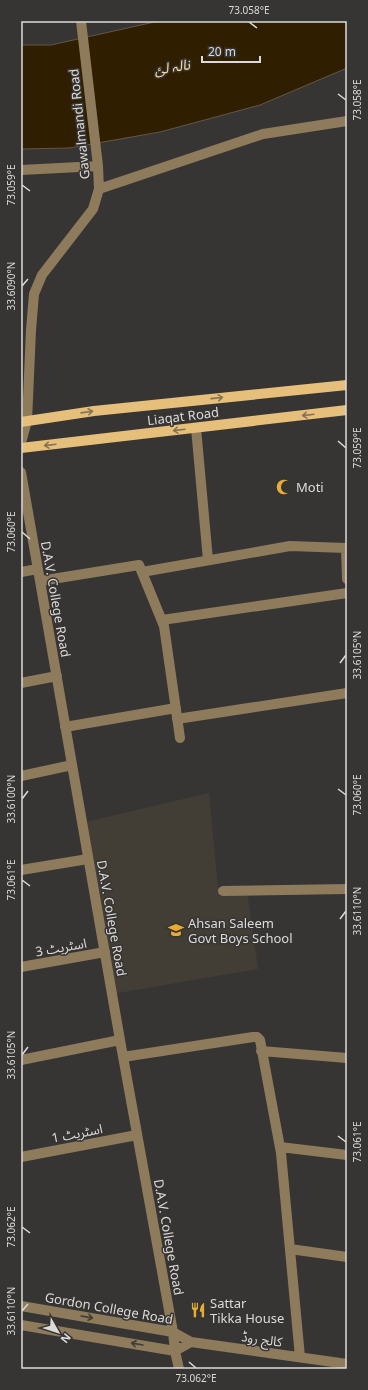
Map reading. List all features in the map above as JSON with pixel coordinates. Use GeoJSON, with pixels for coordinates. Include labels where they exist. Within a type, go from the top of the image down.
{"type":"FeatureCollection","features":[{"type":"Feature","properties":{"kind":"main road","name":"Liaqat Road"},"geometry":{"type":"LineString","coordinates":[[24,421],[94,411],[347,385]]}},
{"type":"Feature","properties":{"kind":"main road","name":"Liaqat Road"},"geometry":{"type":"LineString","coordinates":[[21,448],[347,410]]}},
{"type":"Feature","properties":{"kind":"street","name":"Gawalmandi Road"},"geometry":{"type":"LineString","coordinates":[[24,421],[34,294],[42,275],[93,209],[99,189],[98,166],[81,21]]}},
{"type":"Feature","properties":{"kind":"street"},"geometry":{"type":"LineString","coordinates":[[99,189],[262,134],[347,121]]}},
{"type":"Feature","properties":{"kind":"street"},"geometry":{"type":"LineString","coordinates":[[21,170],[98,166]]}},
{"type":"Feature","properties":{"kind":"street"},"geometry":{"type":"LineString","coordinates":[[21,443],[24,421]]}},
{"type":"Feature","properties":{"kind":"street"},"geometry":{"type":"LineString","coordinates":[[196,428],[208,560]]}},
{"type":"Feature","properties":{"kind":"street","name":"D.A.V. College Road"},"geometry":{"type":"LineString","coordinates":[[21,472],[123,1057],[174,1332],[175,1351],[179,1369]]}},
{"type":"Feature","properties":{"kind":"street"},"geometry":{"type":"LineString","coordinates":[[142,572],[290,546],[346,548],[347,579]]}},
{"type":"Feature","properties":{"kind":"street"},"geometry":{"type":"LineString","coordinates":[[40,581],[139,565],[164,626],[180,738]]}},
{"type":"Feature","properties":{"kind":"street"},"geometry":{"type":"LineString","coordinates":[[21,572],[38,569]]}},
{"type":"Feature","properties":{"kind":"street"},"geometry":{"type":"LineString","coordinates":[[162,620],[347,593]]}},
{"type":"Feature","properties":{"kind":"street"},"geometry":{"type":"LineString","coordinates":[[21,683],[57,676]]}},
{"type":"Feature","properties":{"kind":"street"},"geometry":{"type":"LineString","coordinates":[[177,719],[347,694]]}},
{"type":"Feature","properties":{"kind":"street"},"geometry":{"type":"LineString","coordinates":[[65,727],[176,708]]}},
{"type":"Feature","properties":{"kind":"street"},"geometry":{"type":"LineString","coordinates":[[21,776],[72,765]]}},
{"type":"Feature","properties":{"kind":"street"},"geometry":{"type":"LineString","coordinates":[[21,870],[88,859]]}},
{"type":"Feature","properties":{"kind":"street"},"geometry":{"type":"LineString","coordinates":[[223,891],[347,889]]}},
{"type":"Feature","properties":{"kind":"street","name":"اسٹریٹ 3"},"geometry":{"type":"LineString","coordinates":[[21,967],[105,952]]}},
{"type":"Feature","properties":{"kind":"street"},"geometry":{"type":"LineString","coordinates":[[123,1057],[253,1037],[257,1037],[260,1040],[280,1147],[300,1357]]}},
{"type":"Feature","properties":{"kind":"street"},"geometry":{"type":"LineString","coordinates":[[21,1060],[120,1040]]}},
{"type":"Feature","properties":{"kind":"street"},"geometry":{"type":"LineString","coordinates":[[261,1051],[347,1058]]}},
{"type":"Feature","properties":{"kind":"street","name":"اسٹریٹ 1"},"geometry":{"type":"LineString","coordinates":[[21,1157],[138,1135]]}},
{"type":"Feature","properties":{"kind":"street"},"geometry":{"type":"LineString","coordinates":[[280,1147],[347,1155]]}},
{"type":"Feature","properties":{"kind":"street"},"geometry":{"type":"LineString","coordinates":[[290,1249],[347,1257]]}},
{"type":"Feature","properties":{"kind":"street","name":"Gordon College Road"},"geometry":{"type":"LineString","coordinates":[[21,1306],[174,1332],[191,1342]]}},
{"type":"Feature","properties":{"kind":"street"},"geometry":{"type":"LineString","coordinates":[[21,1325],[175,1351],[191,1342]]}},
{"type":"Feature","properties":{"kind":"street","name":"کالج روڈ"},"geometry":{"type":"LineString","coordinates":[[191,1342],[347,1364]]}},
{"type":"Feature","properties":{"kind":"shaded area","name":"Ahsan Saleem Govt Boys School"},"geometry":{"type":"Polygon","coordinates":[[[209,793],[218,888],[247,890],[258,969],[112,994],[81,823],[209,793]]]}},
{"type":"Feature","properties":{"kind":"water","name":"نالہ لئ"},"geometry":{"type":"Polygon","coordinates":[[[159,21],[347,21],[347,68],[260,105],[160,132],[69,148],[21,149],[21,45],[51,45],[159,21]]]}},
{"type":"Feature","properties":{"kind":"place","name":"Moti"},"geometry":{"type":"Point","coordinates":[284,487]}},
{"type":"Feature","properties":{"kind":"place","name":"Ahsan Saleem Govt Boys School"},"geometry":{"type":"Point","coordinates":[176,930]}},
{"type":"Feature","properties":{"kind":"place","name":"Sattar Tikka House"},"geometry":{"type":"Point","coordinates":[198,1310]}}]}
